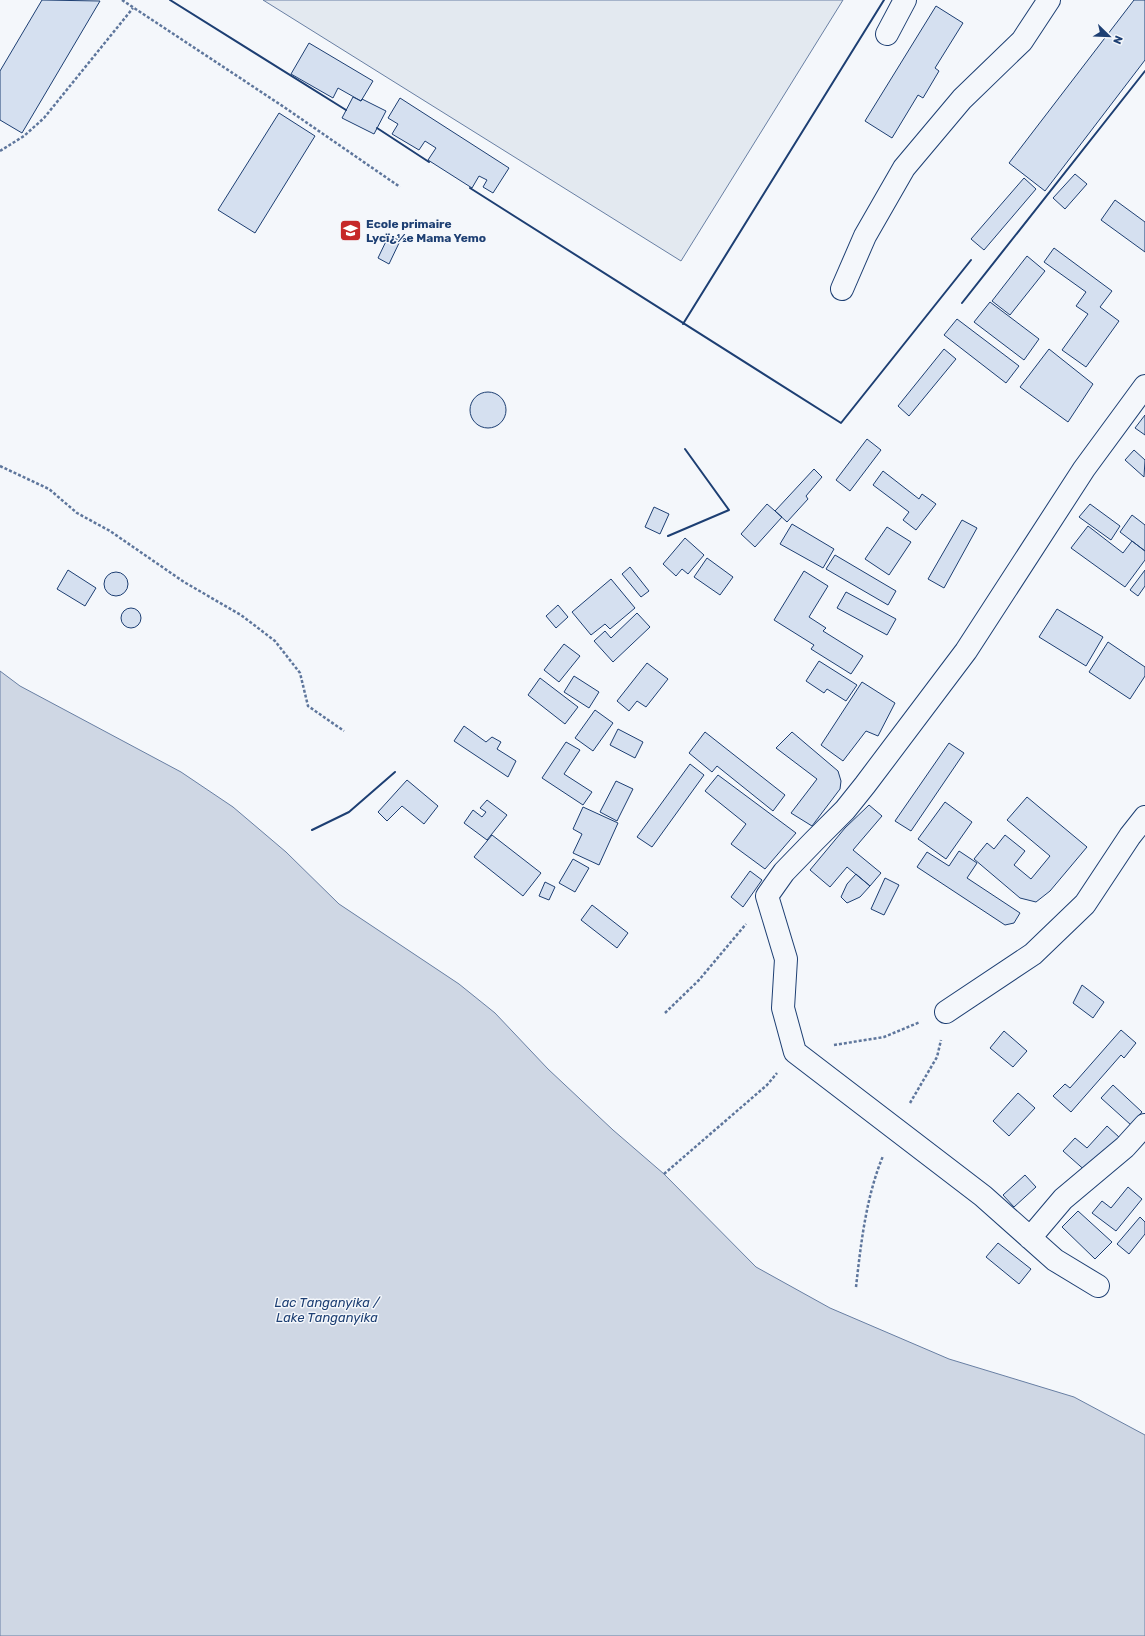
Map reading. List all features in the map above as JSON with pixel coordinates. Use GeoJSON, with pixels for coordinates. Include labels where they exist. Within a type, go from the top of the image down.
{"type":"FeatureCollection","features":[{"type":"Feature","properties":{"kind":"street"},"geometry":{"type":"LineString","coordinates":[[887,34],[905,0]]}},
{"type":"Feature","properties":{"kind":"street"},"geometry":{"type":"LineString","coordinates":[[842,289],[865,236],[904,168],[962,99],[1022,41],[1049,0]]}},
{"type":"Feature","properties":{"kind":"street"},"geometry":{"type":"LineString","coordinates":[[1098,1286],[1055,1260],[983,1196],[894,1130],[795,1052],[784,1008],[786,959],[767,896],[794,862],[850,804],[962,657],[1084,469],[1145,386]]}},
{"type":"Feature","properties":{"kind":"street"},"geometry":{"type":"LineString","coordinates":[[946,1012],[1033,954],[1085,904],[1130,836],[1145,817]]}},
{"type":"Feature","properties":{"kind":"street"},"geometry":{"type":"LineString","coordinates":[[1030,1238],[1063,1199],[1125,1147],[1145,1125]]}},
{"type":"Feature","properties":{"kind":"path"},"geometry":{"type":"LineString","coordinates":[[122,0],[284,107],[400,188]]}},
{"type":"Feature","properties":{"kind":"path"},"geometry":{"type":"LineString","coordinates":[[0,151],[24,136],[44,118],[133,8]]}},
{"type":"Feature","properties":{"kind":"path"},"geometry":{"type":"LineString","coordinates":[[0,466],[49,489],[77,513],[110,531],[184,582],[241,614],[275,641],[300,673],[308,706],[344,731]]}},
{"type":"Feature","properties":{"kind":"path"},"geometry":{"type":"LineString","coordinates":[[665,1014],[699,980],[746,925],[767,896]]}},
{"type":"Feature","properties":{"kind":"path"},"geometry":{"type":"LineString","coordinates":[[795,1052],[884,1036],[946,1012]]}},
{"type":"Feature","properties":{"kind":"path"},"geometry":{"type":"LineString","coordinates":[[856,1287],[861,1240],[877,1172],[894,1130],[938,1057],[946,1012]]}},
{"type":"Feature","properties":{"kind":"path"},"geometry":{"type":"LineString","coordinates":[[664,1174],[767,1084]]}},
{"type":"Feature","properties":{"kind":"shaded area"},"geometry":{"type":"Polygon","coordinates":[[[263,0],[843,0],[681,261],[263,0]]]}},
{"type":"Feature","properties":{"kind":"water","name":"Lac Tanganyika / Lake Tanganyika"},"geometry":{"type":"Polygon","coordinates":[[[0,671],[20,686],[181,772],[233,807],[286,852],[339,904],[459,984],[495,1013],[548,1069],[613,1130],[664,1174],[756,1267],[830,1308],[949,1359],[1074,1397],[1145,1435],[1145,1636],[0,1636],[0,671]]]}},
{"type":"Feature","properties":{"kind":"building"},"geometry":{"type":"Polygon","coordinates":[[[42,0],[100,1],[22,133],[0,120],[0,71],[42,0]]]}},
{"type":"Feature","properties":{"kind":"building"},"geometry":{"type":"Polygon","coordinates":[[[1134,0],[1145,0],[1145,60],[1045,191],[1009,163],[1134,0]]]}},
{"type":"Feature","properties":{"kind":"building"},"geometry":{"type":"Polygon","coordinates":[[[936,6],[963,23],[935,68],[939,71],[923,98],[918,95],[892,138],[865,121],[936,6]]]}},
{"type":"Feature","properties":{"kind":"building"},"geometry":{"type":"Polygon","coordinates":[[[309,43],[373,81],[361,101],[338,88],[333,98],[291,74],[309,43]]]}},
{"type":"Feature","properties":{"kind":"building"},"geometry":{"type":"Polygon","coordinates":[[[353,97],[361,101],[362,99],[386,111],[374,134],[342,118],[353,97]]]}},
{"type":"Feature","properties":{"kind":"building"},"geometry":{"type":"Polygon","coordinates":[[[400,98],[509,168],[493,193],[483,187],[487,180],[479,176],[472,188],[428,160],[436,148],[425,141],[419,150],[392,134],[398,124],[388,118],[400,98]]]}},
{"type":"Feature","properties":{"kind":"building"},"geometry":{"type":"Polygon","coordinates":[[[279,113],[315,136],[255,233],[218,210],[279,113]]]}},
{"type":"Feature","properties":{"kind":"building"},"geometry":{"type":"Polygon","coordinates":[[[1075,174],[1087,184],[1065,209],[1053,198],[1075,174]]]}},
{"type":"Feature","properties":{"kind":"building"},"geometry":{"type":"Polygon","coordinates":[[[1024,178],[1036,189],[984,250],[971,239],[1024,178]]]}},
{"type":"Feature","properties":{"kind":"building"},"geometry":{"type":"Polygon","coordinates":[[[1115,200],[1145,222],[1145,252],[1101,220],[1115,200]]]}},
{"type":"Feature","properties":{"kind":"building"},"geometry":{"type":"Polygon","coordinates":[[[389,235],[400,241],[389,264],[378,258],[389,235]]]}},
{"type":"Feature","properties":{"kind":"building"},"geometry":{"type":"Polygon","coordinates":[[[1054,248],[1112,291],[1100,307],[1119,321],[1086,367],[1062,350],[1088,314],[1076,306],[1086,292],[1044,262],[1054,248]]]}},
{"type":"Feature","properties":{"kind":"building"},"geometry":{"type":"Polygon","coordinates":[[[1027,256],[1045,271],[1010,315],[992,301],[1027,256]]]}},
{"type":"Feature","properties":{"kind":"building"},"geometry":{"type":"Polygon","coordinates":[[[990,302],[1039,339],[1024,360],[974,322],[990,302]]]}},
{"type":"Feature","properties":{"kind":"building"},"geometry":{"type":"Polygon","coordinates":[[[957,319],[1019,366],[1006,383],[944,335],[957,319]]]}},
{"type":"Feature","properties":{"kind":"building"},"geometry":{"type":"Polygon","coordinates":[[[944,349],[956,359],[909,416],[898,406],[944,349]]]}},
{"type":"Feature","properties":{"kind":"building"},"geometry":{"type":"Polygon","coordinates":[[[1049,349],[1093,384],[1068,422],[1020,387],[1049,349]]]}},
{"type":"Feature","properties":{"kind":"building"},"geometry":{"type":"Polygon","coordinates":[[[492,392],[501,397],[505,403],[505,417],[501,423],[492,428],[484,428],[475,423],[471,417],[470,406],[475,397],[481,393],[492,392]]]}},
{"type":"Feature","properties":{"kind":"building"},"geometry":{"type":"Polygon","coordinates":[[[1145,415],[1145,435],[1135,428],[1145,415]]]}},
{"type":"Feature","properties":{"kind":"building"},"geometry":{"type":"Polygon","coordinates":[[[867,439],[881,450],[850,491],[836,480],[867,439]]]}},
{"type":"Feature","properties":{"kind":"building"},"geometry":{"type":"Polygon","coordinates":[[[1134,450],[1145,460],[1144,477],[1125,460],[1134,450]]]}},
{"type":"Feature","properties":{"kind":"building"},"geometry":{"type":"Polygon","coordinates":[[[814,469],[822,477],[806,496],[808,499],[787,522],[775,511],[814,469]]]}},
{"type":"Feature","properties":{"kind":"building"},"geometry":{"type":"Polygon","coordinates":[[[883,471],[919,499],[922,494],[936,504],[916,530],[903,520],[909,512],[873,485],[883,471]]]}},
{"type":"Feature","properties":{"kind":"building"},"geometry":{"type":"Polygon","coordinates":[[[767,504],[782,517],[755,547],[741,534],[767,504]]]}},
{"type":"Feature","properties":{"kind":"building"},"geometry":{"type":"Polygon","coordinates":[[[1090,504],[1120,526],[1111,540],[1079,517],[1090,504]]]}},
{"type":"Feature","properties":{"kind":"building"},"geometry":{"type":"Polygon","coordinates":[[[654,507],[669,514],[660,534],[645,527],[654,507]]]}},
{"type":"Feature","properties":{"kind":"building"},"geometry":{"type":"Polygon","coordinates":[[[1132,515],[1145,525],[1145,551],[1120,532],[1132,515]]]}},
{"type":"Feature","properties":{"kind":"building"},"geometry":{"type":"Polygon","coordinates":[[[962,520],[977,528],[944,588],[928,579],[962,520]]]}},
{"type":"Feature","properties":{"kind":"building"},"geometry":{"type":"Polygon","coordinates":[[[792,524],[834,549],[823,568],[780,544],[792,524]]]}},
{"type":"Feature","properties":{"kind":"building"},"geometry":{"type":"Polygon","coordinates":[[[1088,526],[1123,553],[1132,541],[1145,551],[1145,560],[1125,587],[1071,548],[1088,526]]]}},
{"type":"Feature","properties":{"kind":"building"},"geometry":{"type":"Polygon","coordinates":[[[887,527],[911,542],[889,575],[865,559],[887,527]]]}},
{"type":"Feature","properties":{"kind":"building"},"geometry":{"type":"Polygon","coordinates":[[[685,538],[704,555],[688,574],[682,569],[676,576],[663,564],[685,538]]]}},
{"type":"Feature","properties":{"kind":"building"},"geometry":{"type":"Polygon","coordinates":[[[835,555],[896,591],[888,605],[826,569],[835,555]]]}},
{"type":"Feature","properties":{"kind":"building"},"geometry":{"type":"Polygon","coordinates":[[[707,558],[733,577],[720,595],[694,577],[707,558]]]}},
{"type":"Feature","properties":{"kind":"building"},"geometry":{"type":"Polygon","coordinates":[[[630,567],[649,591],[641,597],[622,574],[630,567]]]}},
{"type":"Feature","properties":{"kind":"building"},"geometry":{"type":"Polygon","coordinates":[[[68,570],[96,588],[85,606],[57,589],[68,570]]]}},
{"type":"Feature","properties":{"kind":"building"},"geometry":{"type":"Polygon","coordinates":[[[1145,570],[1145,586],[1138,596],[1130,590],[1145,570]]]}},
{"type":"Feature","properties":{"kind":"building"},"geometry":{"type":"Polygon","coordinates":[[[804,571],[828,586],[809,617],[826,628],[823,631],[863,656],[851,674],[811,649],[814,645],[774,620],[804,571]]]}},
{"type":"Feature","properties":{"kind":"building"},"geometry":{"type":"Polygon","coordinates":[[[116,572],[125,575],[128,584],[125,593],[116,596],[107,593],[104,584],[107,575],[116,572]]]}},
{"type":"Feature","properties":{"kind":"building"},"geometry":{"type":"Polygon","coordinates":[[[611,579],[635,608],[610,629],[605,624],[591,635],[572,612],[611,579]]]}},
{"type":"Feature","properties":{"kind":"building"},"geometry":{"type":"Polygon","coordinates":[[[846,592],[896,619],[887,635],[837,608],[846,592]]]}},
{"type":"Feature","properties":{"kind":"building"},"geometry":{"type":"Polygon","coordinates":[[[558,605],[568,617],[556,628],[546,616],[558,605]]]}},
{"type":"Feature","properties":{"kind":"building"},"geometry":{"type":"Polygon","coordinates":[[[127,608],[135,608],[141,614],[141,622],[135,628],[127,628],[121,622],[121,614],[127,608]]]}},
{"type":"Feature","properties":{"kind":"building"},"geometry":{"type":"Polygon","coordinates":[[[1057,609],[1103,637],[1086,666],[1039,637],[1057,609]]]}},
{"type":"Feature","properties":{"kind":"building"},"geometry":{"type":"Polygon","coordinates":[[[637,613],[650,627],[613,662],[594,641],[605,631],[611,638],[637,613]]]}},
{"type":"Feature","properties":{"kind":"building"},"geometry":{"type":"Polygon","coordinates":[[[1108,642],[1145,667],[1145,676],[1130,699],[1089,672],[1108,642]]]}},
{"type":"Feature","properties":{"kind":"building"},"geometry":{"type":"Polygon","coordinates":[[[564,644],[580,656],[559,682],[544,670],[564,644]]]}},
{"type":"Feature","properties":{"kind":"building"},"geometry":{"type":"Polygon","coordinates":[[[819,661],[857,685],[846,701],[827,689],[824,693],[806,681],[819,661]]]}},
{"type":"Feature","properties":{"kind":"building"},"geometry":{"type":"Polygon","coordinates":[[[647,663],[668,679],[646,707],[637,701],[629,711],[617,701],[647,663]]]}},
{"type":"Feature","properties":{"kind":"building"},"geometry":{"type":"Polygon","coordinates":[[[574,676],[599,692],[589,708],[564,692],[574,676]]]}},
{"type":"Feature","properties":{"kind":"building"},"geometry":{"type":"Polygon","coordinates":[[[540,678],[578,707],[565,724],[528,695],[540,678]]]}},
{"type":"Feature","properties":{"kind":"building"},"geometry":{"type":"Polygon","coordinates":[[[862,682],[895,703],[878,736],[866,731],[843,761],[821,745],[862,682]]]}},
{"type":"Feature","properties":{"kind":"building"},"geometry":{"type":"Polygon","coordinates":[[[595,710],[613,723],[593,751],[575,738],[595,710]]]}},
{"type":"Feature","properties":{"kind":"building"},"geometry":{"type":"Polygon","coordinates":[[[464,726],[486,742],[492,737],[501,742],[497,749],[516,761],[508,777],[454,741],[464,726]]]}},
{"type":"Feature","properties":{"kind":"building"},"geometry":{"type":"Polygon","coordinates":[[[618,729],[643,742],[635,758],[610,745],[618,729]]]}},
{"type":"Feature","properties":{"kind":"building"},"geometry":{"type":"Polygon","coordinates":[[[705,732],[785,795],[773,811],[717,766],[712,772],[689,753],[705,732]]]}},
{"type":"Feature","properties":{"kind":"building"},"geometry":{"type":"Polygon","coordinates":[[[792,732],[838,771],[841,781],[840,789],[812,826],[791,813],[817,779],[776,748],[792,732]]]}},
{"type":"Feature","properties":{"kind":"building"},"geometry":{"type":"Polygon","coordinates":[[[566,742],[580,750],[564,774],[592,792],[583,805],[542,778],[566,742]]]}},
{"type":"Feature","properties":{"kind":"building"},"geometry":{"type":"Polygon","coordinates":[[[949,743],[964,753],[911,831],[895,821],[949,743]]]}},
{"type":"Feature","properties":{"kind":"building"},"geometry":{"type":"Polygon","coordinates":[[[690,764],[704,775],[652,847],[637,837],[690,764]]]}},
{"type":"Feature","properties":{"kind":"building"},"geometry":{"type":"Polygon","coordinates":[[[718,775],[796,833],[765,869],[731,844],[746,824],[705,791],[718,775]]]}},
{"type":"Feature","properties":{"kind":"building"},"geometry":{"type":"Polygon","coordinates":[[[407,780],[438,806],[424,824],[402,806],[387,821],[378,812],[407,780]]]}},
{"type":"Feature","properties":{"kind":"building"},"geometry":{"type":"Polygon","coordinates":[[[616,781],[633,789],[617,821],[600,812],[616,781]]]}},
{"type":"Feature","properties":{"kind":"building"},"geometry":{"type":"Polygon","coordinates":[[[1027,797],[1087,847],[1050,891],[1036,902],[1020,898],[974,859],[987,843],[994,849],[1005,835],[1025,851],[1014,865],[1031,879],[1050,856],[1007,820],[1027,797]]]}},
{"type":"Feature","properties":{"kind":"building"},"geometry":{"type":"Polygon","coordinates":[[[487,800],[507,815],[487,840],[464,823],[473,810],[482,817],[486,812],[480,808],[487,800]]]}},
{"type":"Feature","properties":{"kind":"building"},"geometry":{"type":"Polygon","coordinates":[[[945,802],[972,822],[946,859],[918,839],[945,802]]]}},
{"type":"Feature","properties":{"kind":"building"},"geometry":{"type":"Polygon","coordinates":[[[869,805],[882,816],[853,850],[881,873],[870,886],[847,867],[830,887],[810,870],[845,828],[869,805]]]}},
{"type":"Feature","properties":{"kind":"building"},"geometry":{"type":"Polygon","coordinates":[[[583,807],[618,823],[599,865],[573,853],[582,834],[573,829],[583,807]]]}},
{"type":"Feature","properties":{"kind":"building"},"geometry":{"type":"Polygon","coordinates":[[[492,835],[541,873],[523,896],[474,857],[492,835]]]}},
{"type":"Feature","properties":{"kind":"building"},"geometry":{"type":"Polygon","coordinates":[[[959,851],[977,863],[967,878],[1020,913],[1014,923],[1005,925],[917,867],[927,852],[949,866],[959,851]]]}},
{"type":"Feature","properties":{"kind":"building"},"geometry":{"type":"Polygon","coordinates":[[[573,859],[589,868],[575,892],[559,883],[573,859]]]}},
{"type":"Feature","properties":{"kind":"building"},"geometry":{"type":"Polygon","coordinates":[[[750,871],[762,880],[743,907],[731,897],[750,871]]]}},
{"type":"Feature","properties":{"kind":"building"},"geometry":{"type":"Polygon","coordinates":[[[856,874],[870,886],[860,897],[847,903],[841,897],[847,884],[856,874]]]}},
{"type":"Feature","properties":{"kind":"building"},"geometry":{"type":"Polygon","coordinates":[[[885,878],[899,885],[884,915],[871,909],[885,878]]]}},
{"type":"Feature","properties":{"kind":"building"},"geometry":{"type":"Polygon","coordinates":[[[545,882],[555,887],[549,900],[539,896],[545,882]]]}},
{"type":"Feature","properties":{"kind":"building"},"geometry":{"type":"Polygon","coordinates":[[[592,905],[628,933],[617,948],[581,920],[592,905]]]}},
{"type":"Feature","properties":{"kind":"building"},"geometry":{"type":"Polygon","coordinates":[[[1082,985],[1104,1002],[1093,1018],[1073,1003],[1082,985]]]}},
{"type":"Feature","properties":{"kind":"building"},"geometry":{"type":"Polygon","coordinates":[[[1121,1030],[1136,1043],[1124,1058],[1121,1055],[1071,1112],[1053,1096],[1065,1084],[1070,1088],[1121,1030]]]}},
{"type":"Feature","properties":{"kind":"building"},"geometry":{"type":"Polygon","coordinates":[[[1004,1031],[1027,1051],[1013,1067],[990,1048],[1004,1031]]]}},
{"type":"Feature","properties":{"kind":"building"},"geometry":{"type":"Polygon","coordinates":[[[1113,1085],[1142,1112],[1131,1125],[1101,1098],[1113,1085]]]}},
{"type":"Feature","properties":{"kind":"building"},"geometry":{"type":"Polygon","coordinates":[[[1018,1093],[1035,1108],[1009,1136],[993,1121],[1018,1093]]]}},
{"type":"Feature","properties":{"kind":"building"},"geometry":{"type":"Polygon","coordinates":[[[1107,1126],[1120,1138],[1088,1173],[1063,1151],[1075,1138],[1087,1148],[1107,1126]]]}},
{"type":"Feature","properties":{"kind":"building"},"geometry":{"type":"Polygon","coordinates":[[[1025,1175],[1036,1187],[1014,1207],[1003,1195],[1025,1175]]]}},
{"type":"Feature","properties":{"kind":"building"},"geometry":{"type":"Polygon","coordinates":[[[1128,1187],[1142,1199],[1116,1231],[1092,1213],[1102,1201],[1111,1208],[1128,1187]]]}},
{"type":"Feature","properties":{"kind":"building"},"geometry":{"type":"Polygon","coordinates":[[[1078,1211],[1112,1242],[1095,1259],[1062,1227],[1078,1211]]]}},
{"type":"Feature","properties":{"kind":"building"},"geometry":{"type":"Polygon","coordinates":[[[1140,1217],[1145,1222],[1145,1234],[1129,1254],[1117,1244],[1140,1217]]]}},
{"type":"Feature","properties":{"kind":"building"},"geometry":{"type":"Polygon","coordinates":[[[998,1243],[1031,1269],[1019,1284],[986,1257],[998,1243]]]}},
{"type":"Feature","properties":{"kind":"wall"},"geometry":{"type":"LineString","coordinates":[[170,0],[346,110]]}},
{"type":"Feature","properties":{"kind":"wall"},"geometry":{"type":"LineString","coordinates":[[683,324],[884,0]]}},
{"type":"Feature","properties":{"kind":"wall"},"geometry":{"type":"LineString","coordinates":[[962,303],[1145,71]]}},
{"type":"Feature","properties":{"kind":"wall"},"geometry":{"type":"LineString","coordinates":[[377,128],[429,162]]}},
{"type":"Feature","properties":{"kind":"wall"},"geometry":{"type":"LineString","coordinates":[[470,188],[841,423],[971,260]]}},
{"type":"Feature","properties":{"kind":"wall"},"geometry":{"type":"LineString","coordinates":[[668,536],[729,510],[685,449]]}},
{"type":"Feature","properties":{"kind":"wall"},"geometry":{"type":"LineString","coordinates":[[312,830],[349,812],[395,772]]}},
{"type":"Feature","properties":{"kind":"place","name":"Ecole primaire Lycï¿½e Mama Yemo"},"geometry":{"type":"Point","coordinates":[350,231]}}]}
